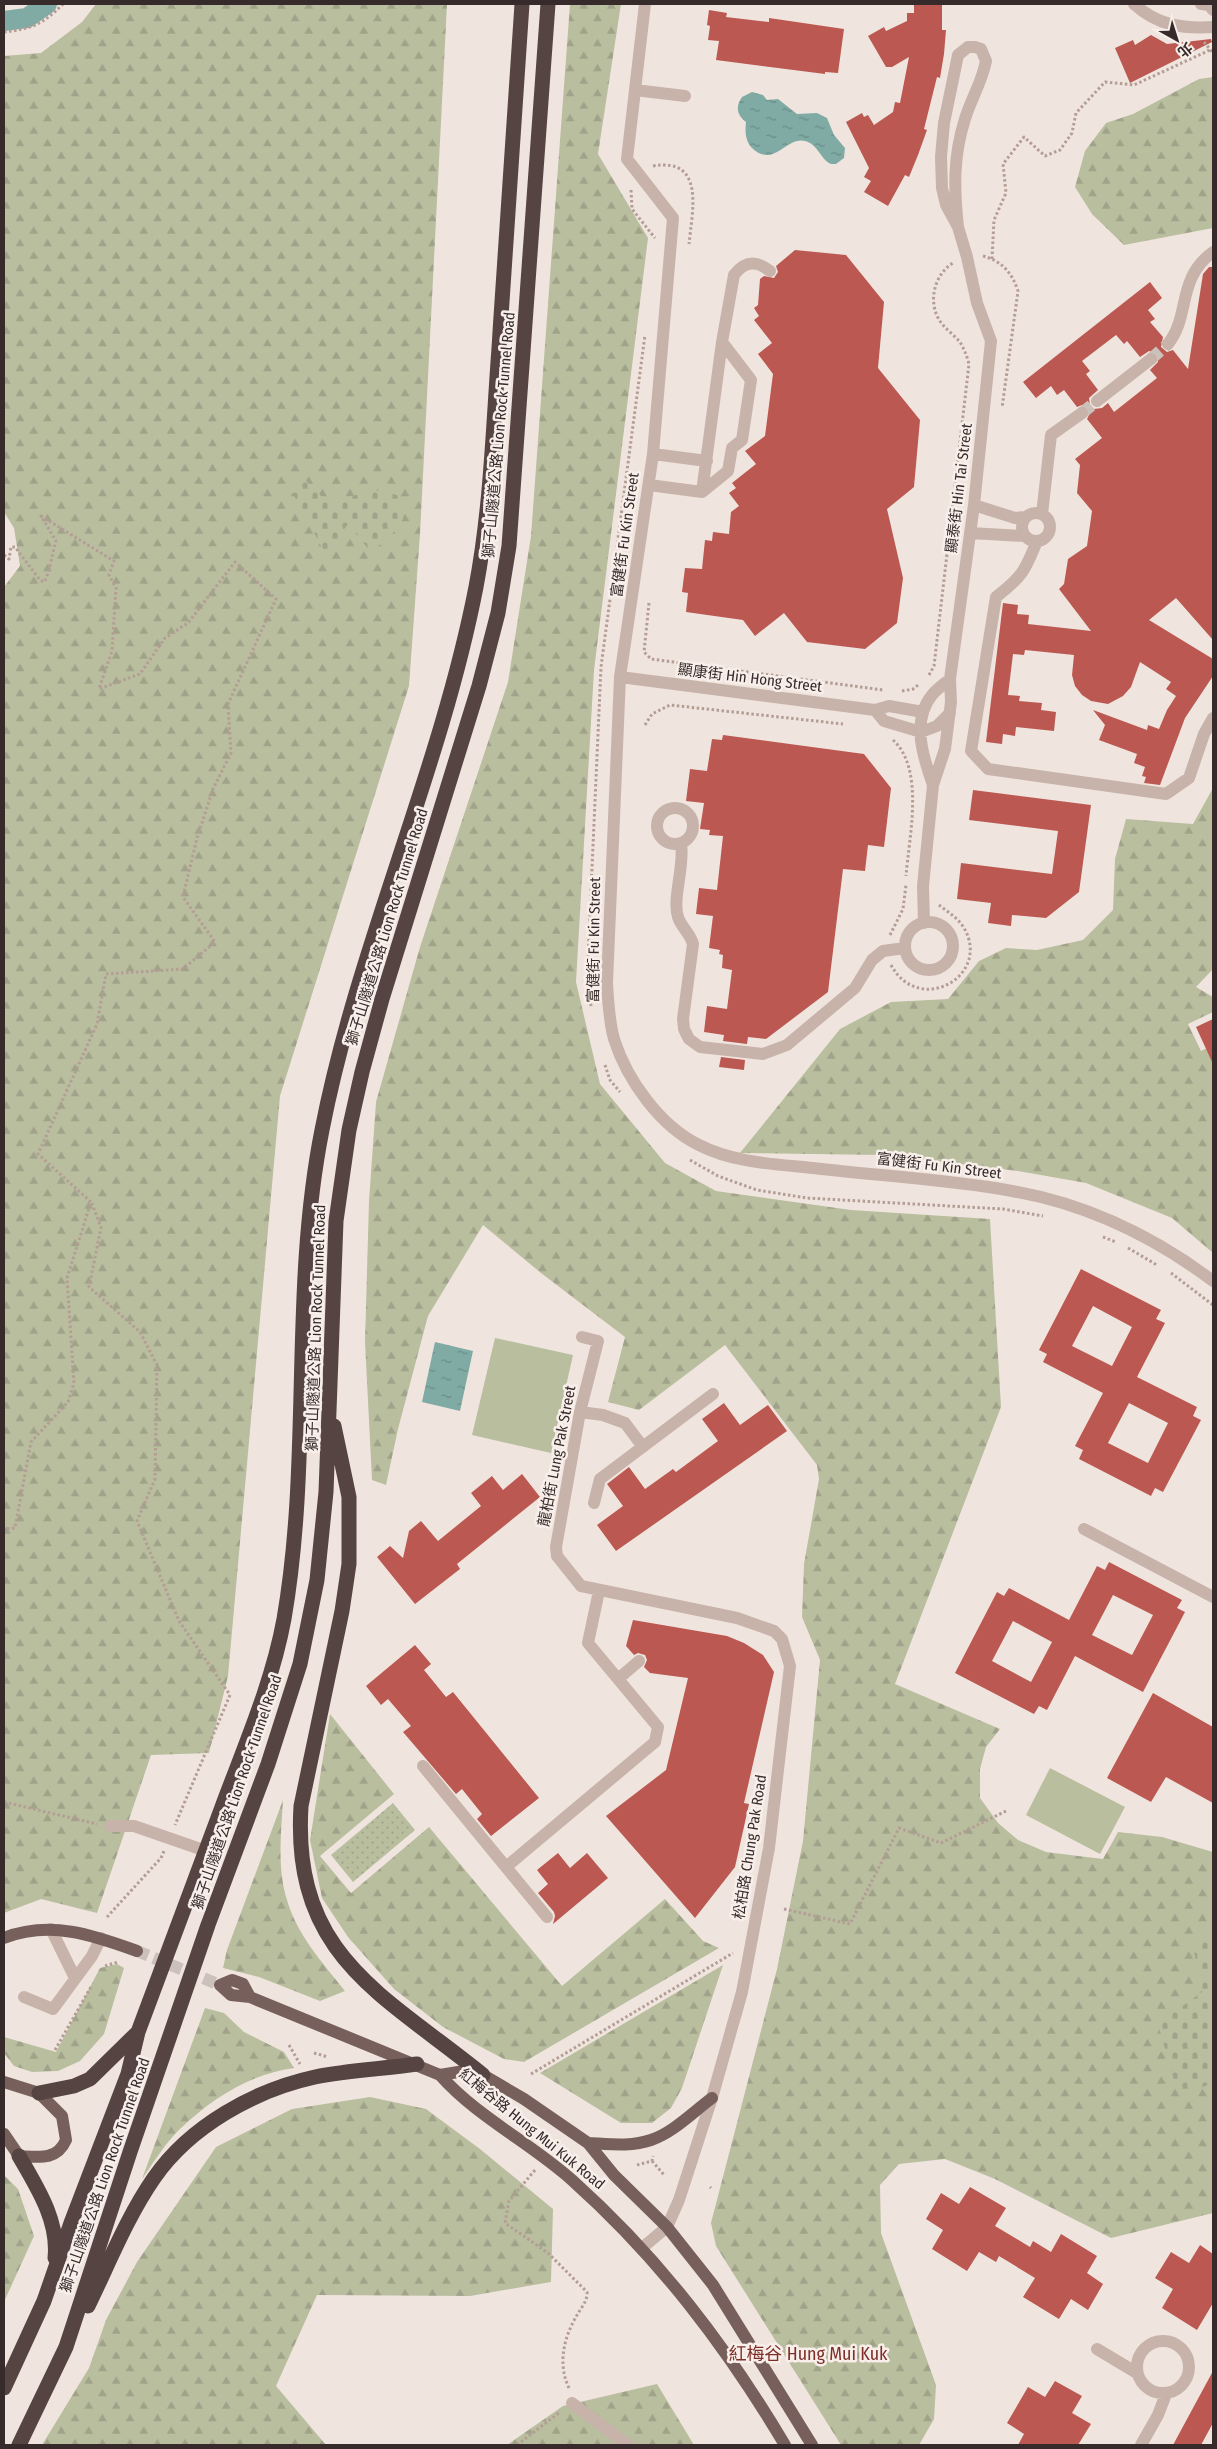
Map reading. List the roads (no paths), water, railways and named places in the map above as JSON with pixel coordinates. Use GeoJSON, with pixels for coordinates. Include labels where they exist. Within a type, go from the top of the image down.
{"type":"FeatureCollection","features":[{"type":"Feature","properties":{"kind":"highway","name":"獅子山隧道公路 Lion Rock Tunnel Road"},"geometry":{"type":"LineString","coordinates":[[4,2388],[44,2302],[128,2074],[138,2032],[256,1720],[276,1654],[284,1618],[297,1490],[308,1217],[315,1168],[330,1090],[356,994],[444,712],[477,581],[490,477],[522,4]]}},
{"type":"Feature","properties":{"kind":"highway","name":"獅子山隧道公路 Lion Rock Tunnel Road"},"geometry":{"type":"LineString","coordinates":[[19,2445],[66,2347],[130,2152],[208,1925],[268,1764],[295,1682],[310,1617],[320,1554],[328,1476],[336,1222],[355,1102],[382,999],[479,686],[498,613],[509,546],[548,4]]}},
{"type":"Feature","properties":{"kind":"highway"},"geometry":{"type":"LineString","coordinates":[[330,1408],[349,1497],[349,1564],[342,1610],[301,1806],[300,1837],[304,1874],[309,1892],[326,1933],[349,1966],[377,1994],[483,2075]]}},
{"type":"Feature","properties":{"kind":"highway"},"geometry":{"type":"LineString","coordinates":[[39,2093],[74,2086],[90,2079],[138,2032]]}},
{"type":"Feature","properties":{"kind":"highway"},"geometry":{"type":"LineString","coordinates":[[66,2347],[141,2199],[164,2166],[195,2135],[247,2101],[285,2085],[339,2073],[379,2070],[417,2064]]}},
{"type":"Feature","properties":{"kind":"highway"},"geometry":{"type":"LineString","coordinates":[[18,2156],[38,2190],[52,2223],[56,2251],[54,2275]]}},
{"type":"Feature","properties":{"kind":"main road"},"geometry":{"type":"LineString","coordinates":[[4,1938],[20,1933],[51,1929],[80,1932],[137,1951]]}},
{"type":"Feature","properties":{"kind":"main road","name":"紅梅谷路 Hung Mui Kuk Road"},"geometry":{"type":"LineString","coordinates":[[250,1997],[440,2075],[456,2092],[559,2169],[606,2211],[642,2248],[699,2316],[785,2445]]}},
{"type":"Feature","properties":{"kind":"main road","name":"紅梅谷路 Hung Mui Kuk Road"},"geometry":{"type":"LineString","coordinates":[[440,2075],[464,2071],[483,2075],[588,2143],[614,2175],[667,2227],[713,2285],[812,2445]]}},
{"type":"Feature","properties":{"kind":"main road"},"geometry":{"type":"LineString","coordinates":[[4,2082],[39,2093],[62,2116],[66,2140],[58,2152],[49,2156],[18,2156],[4,2134]]}},
{"type":"Feature","properties":{"kind":"main road"},"geometry":{"type":"LineString","coordinates":[[588,2143],[625,2144],[650,2140],[670,2131],[712,2098]]}},
{"type":"Feature","properties":{"kind":"street","name":"富健街 Fu Kin Street"},"geometry":{"type":"LineString","coordinates":[[645,4],[627,158],[672,218],[653,454],[620,677],[608,982],[609,1011],[620,1056],[640,1091],[664,1119],[698,1145],[735,1158],[985,1187],[1067,1204],[1095,1214],[1147,1238],[1183,1258],[1213,1281]]}},
{"type":"Feature","properties":{"kind":"street"},"geometry":{"type":"LineString","coordinates":[[1134,4],[1146,16],[1170,26],[1213,27]]}},
{"type":"Feature","properties":{"kind":"street"},"geometry":{"type":"LineString","coordinates":[[1201,4],[1208,5],[1213,10]]}},
{"type":"Feature","properties":{"kind":"street"},"geometry":{"type":"LineString","coordinates":[[968,47],[975,47],[981,49],[986,61],[980,84],[966,117],[957,148],[953,188],[958,227],[946,205],[942,188],[944,123],[958,55],[968,47]]}},
{"type":"Feature","properties":{"kind":"street"},"geometry":{"type":"LineString","coordinates":[[635,90],[685,96]]}},
{"type":"Feature","properties":{"kind":"street","name":"顯泰街 Hin Tai Street"},"geometry":{"type":"LineString","coordinates":[[924,923],[923,886],[933,784],[945,749],[950,713],[950,679],[974,505],[992,341],[977,303],[958,227]]}},
{"type":"Feature","properties":{"kind":"street"},"geometry":{"type":"LineString","coordinates":[[1168,344],[1175,336],[1190,278],[1203,259],[1213,252]]}},
{"type":"Feature","properties":{"kind":"street"},"geometry":{"type":"LineString","coordinates":[[702,492],[722,342],[734,275],[741,266],[751,262],[762,264],[770,271]]}},
{"type":"Feature","properties":{"kind":"street"},"geometry":{"type":"LineString","coordinates":[[649,485],[702,492],[728,471],[732,448],[742,440],[751,380],[722,342]]}},
{"type":"Feature","properties":{"kind":"street"},"geometry":{"type":"LineString","coordinates":[[1097,401],[1151,359]]}},
{"type":"Feature","properties":{"kind":"street"},"geometry":{"type":"LineString","coordinates":[[1042,514],[1051,435],[1082,413]]}},
{"type":"Feature","properties":{"kind":"street"},"geometry":{"type":"LineString","coordinates":[[653,454],[706,461]]}},
{"type":"Feature","properties":{"kind":"street"},"geometry":{"type":"LineString","coordinates":[[970,533],[1024,536],[1037,541],[1045,538],[1050,529],[1048,520],[1042,514],[1033,513],[1026,517],[1015,518],[974,505]]}},
{"type":"Feature","properties":{"kind":"street"},"geometry":{"type":"LineString","coordinates":[[1024,536],[1022,524],[1026,517]]}},
{"type":"Feature","properties":{"kind":"street"},"geometry":{"type":"LineString","coordinates":[[1037,541],[1032,557],[1021,575],[996,597],[971,751],[988,769],[1166,794],[1189,778],[1204,734],[1213,718]]}},
{"type":"Feature","properties":{"kind":"street","name":"顯康街 Hin Hong Street"},"geometry":{"type":"LineString","coordinates":[[620,677],[875,710],[889,706],[923,712]]}},
{"type":"Feature","properties":{"kind":"street","name":"顯泰街 Hin Tai Street"},"geometry":{"type":"LineString","coordinates":[[933,784],[920,744],[923,712],[932,695],[950,679]]}},
{"type":"Feature","properties":{"kind":"street","name":"顯康街 Hin Hong Street"},"geometry":{"type":"LineString","coordinates":[[875,710],[884,721],[921,732]]}},
{"type":"Feature","properties":{"kind":"street"},"geometry":{"type":"LineString","coordinates":[[921,732],[936,726],[950,713]]}},
{"type":"Feature","properties":{"kind":"street"},"geometry":{"type":"LineString","coordinates":[[681,843],[683,855],[676,909],[678,918],[691,934],[693,944],[683,1019],[684,1030],[690,1039],[700,1047],[763,1054],[774,1050],[786,1044],[856,988],[872,960],[883,951],[905,948]]}},
{"type":"Feature","properties":{"kind":"street"},"geometry":{"type":"LineString","coordinates":[[924,923],[940,925],[951,937],[952,953],[948,961],[942,966],[926,970],[912,963],[905,948],[908,935],[912,930],[924,923]]}},
{"type":"Feature","properties":{"kind":"street","name":"龍柏街 Lung Pak Street"},"geometry":{"type":"LineString","coordinates":[[581,1586],[557,1556],[556,1547],[580,1412],[598,1341],[582,1337]]}},
{"type":"Feature","properties":{"kind":"street"},"geometry":{"type":"LineString","coordinates":[[594,1503],[600,1479],[714,1394]]}},
{"type":"Feature","properties":{"kind":"street"},"geometry":{"type":"LineString","coordinates":[[580,1412],[626,1423],[643,1447]]}},
{"type":"Feature","properties":{"kind":"street"},"geometry":{"type":"LineString","coordinates":[[1084,1529],[1213,1597]]}},
{"type":"Feature","properties":{"kind":"street","name":"松柏路 Chung Pak Road"},"geometry":{"type":"LineString","coordinates":[[581,1586],[737,1618],[774,1631],[782,1640],[788,1653],[790,1666],[769,1848],[742,1992],[712,2098],[683,2190],[667,2227],[642,2248]]}},
{"type":"Feature","properties":{"kind":"street"},"geometry":{"type":"LineString","coordinates":[[506,1867],[655,1742],[658,1727],[588,1643],[599,1591]]}},
{"type":"Feature","properties":{"kind":"street"},"geometry":{"type":"LineString","coordinates":[[618,1679],[639,1661]]}},
{"type":"Feature","properties":{"kind":"street"},"geometry":{"type":"LineString","coordinates":[[423,1766],[547,1917]]}},
{"type":"Feature","properties":{"kind":"street"},"geometry":{"type":"LineString","coordinates":[[110,1826],[134,1826],[206,1851]]}},
{"type":"Feature","properties":{"kind":"street"},"geometry":{"type":"LineString","coordinates":[[51,1929],[75,1978]]}},
{"type":"Feature","properties":{"kind":"street"},"geometry":{"type":"LineString","coordinates":[[24,1998],[53,2009],[92,1956],[101,1938]]}},
{"type":"Feature","properties":{"kind":"street"},"geometry":{"type":"LineString","coordinates":[[1160,2341],[1178,2346],[1189,2362],[1188,2375],[1177,2390],[1166,2394],[1150,2390],[1141,2383],[1137,2373],[1137,2360],[1148,2345],[1160,2341]]}},
{"type":"Feature","properties":{"kind":"street"},"geometry":{"type":"LineString","coordinates":[[1097,2349],[1137,2373]]}},
{"type":"Feature","properties":{"kind":"street"},"geometry":{"type":"LineString","coordinates":[[1141,2445],[1158,2415],[1166,2394]]}},
{"type":"Feature","properties":{"kind":"street"},"geometry":{"type":"LineString","coordinates":[[572,2403],[628,2445]]}},
{"type":"Feature","properties":{"kind":"water"},"geometry":{"type":"Polygon","coordinates":[[[752,92],[763,95],[767,100],[778,99],[797,114],[817,113],[827,118],[834,135],[845,148],[844,158],[836,164],[831,164],[824,159],[813,145],[805,141],[792,143],[773,154],[760,154],[748,142],[746,122],[738,111],[742,97],[752,92]]]}},
{"type":"Feature","properties":{"kind":"water"},"geometry":{"type":"Polygon","coordinates":[[[435,1342],[473,1351],[460,1411],[422,1402],[435,1342]]]}},
{"type":"Feature","properties":{"kind":"waterway"},"geometry":{"type":"LineString","coordinates":[[4,21],[27,18],[47,4]]}},
{"type":"Feature","properties":{"kind":"tunnel"},"geometry":{"type":"LineString","coordinates":[[1151,359],[1168,344]]}},
{"type":"Feature","properties":{"kind":"tunnel"},"geometry":{"type":"LineString","coordinates":[[1082,413],[1097,401]]}},
{"type":"Feature","properties":{"kind":"tunnel"},"geometry":{"type":"LineString","coordinates":[[137,1951],[220,1985]]}},
{"type":"Feature","properties":{"kind":"district","name":"紅梅谷 Hung Mui Kuk"},"geometry":{"type":"Point","coordinates":[808,2354]}}]}
